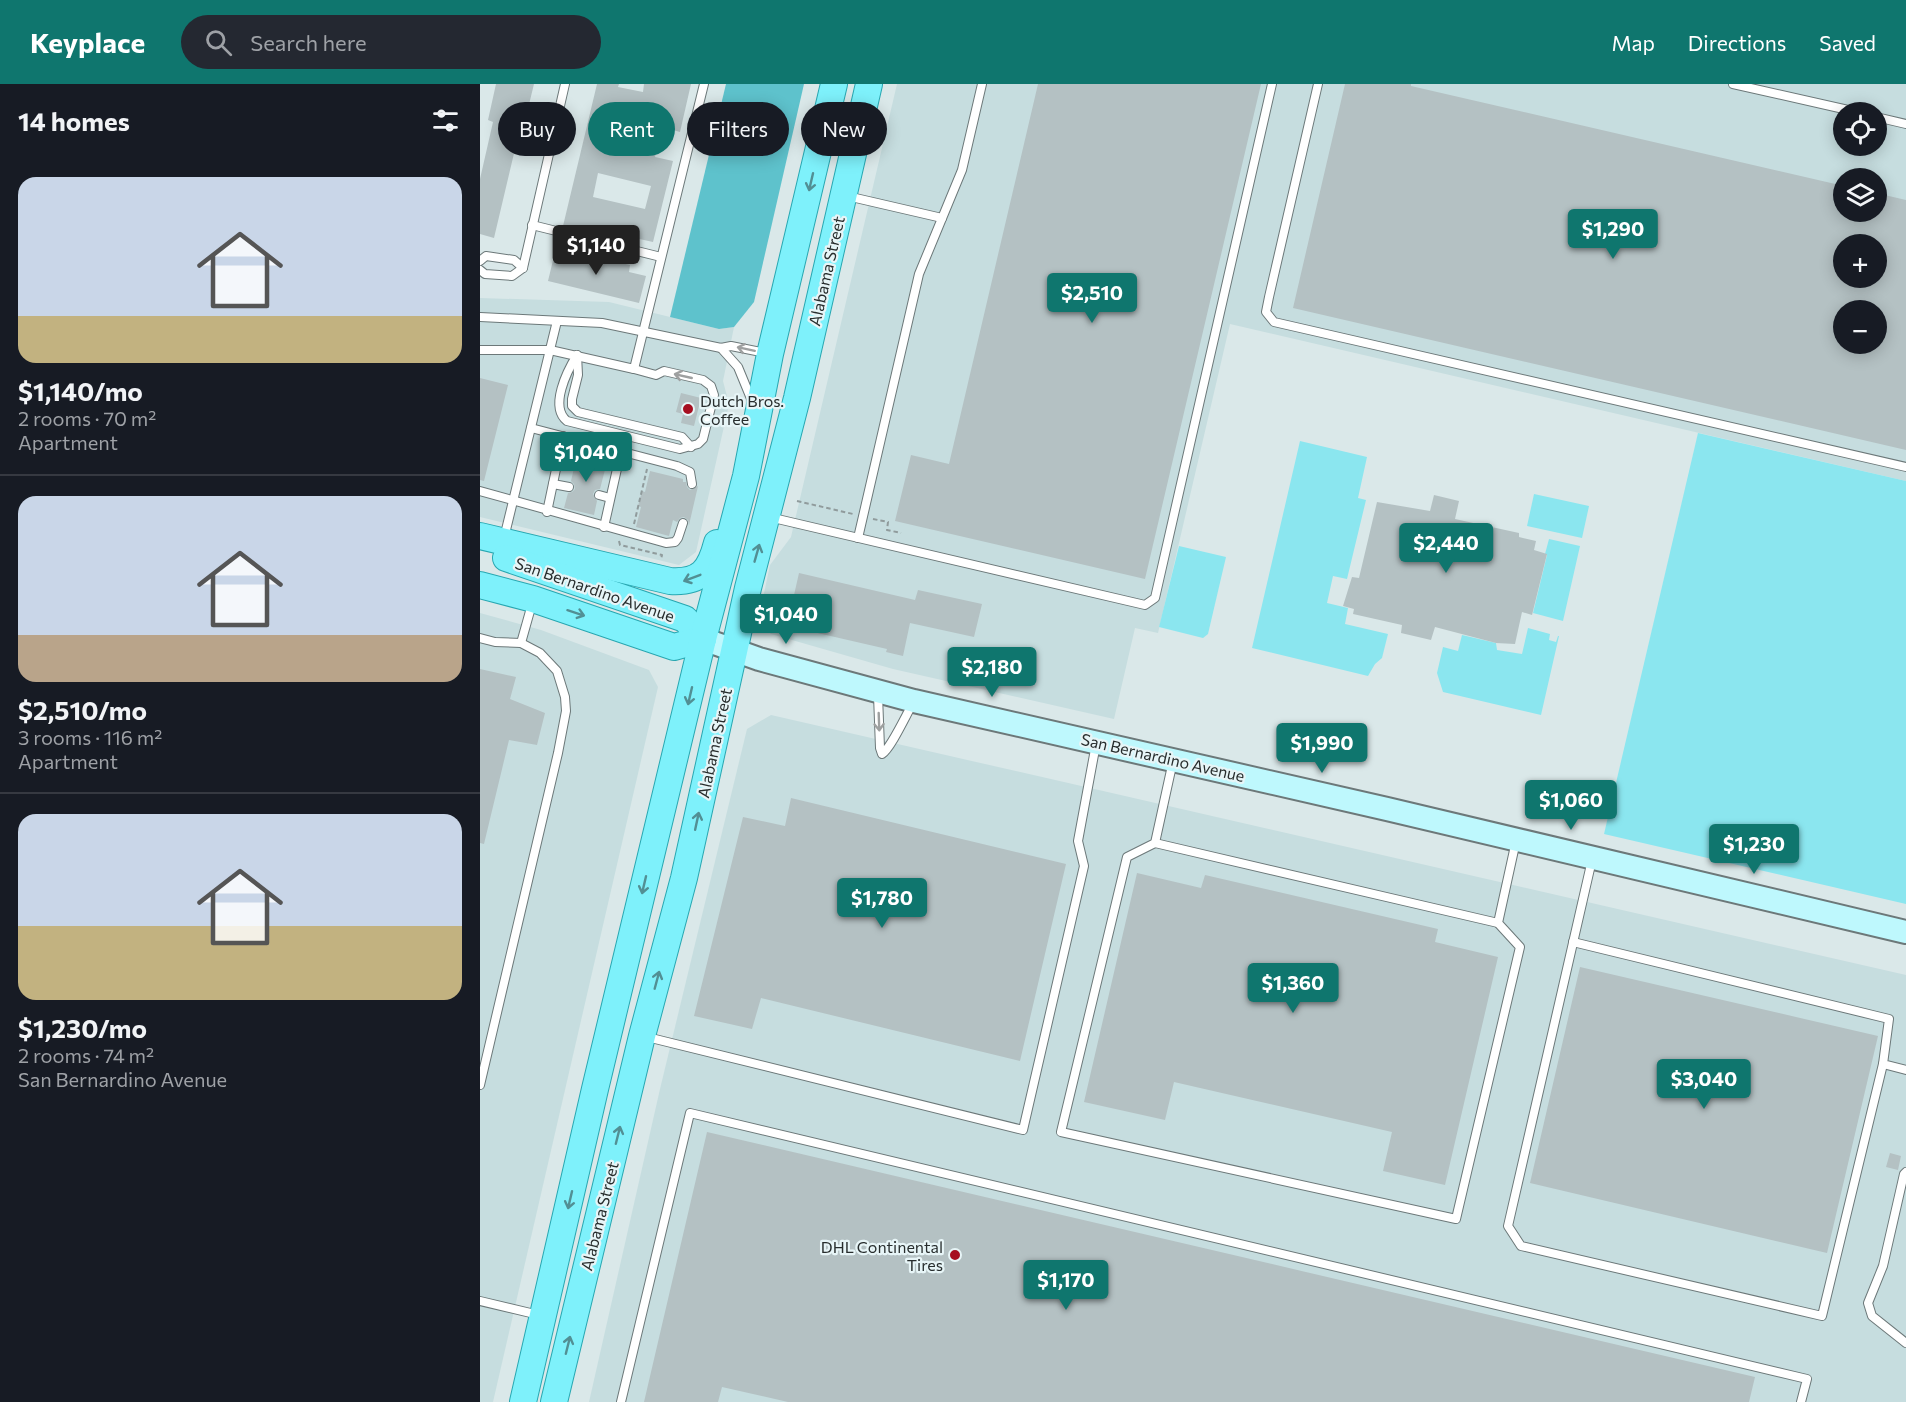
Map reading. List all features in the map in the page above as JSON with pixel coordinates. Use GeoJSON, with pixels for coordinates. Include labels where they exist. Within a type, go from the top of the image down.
{"type":"FeatureCollection","features":[{"type":"Feature","properties":{"kind":"main road","name":"Alabama Street"},"geometry":{"type":"LineString","coordinates":[[523,1402],[595,1089],[746,476],[770,354],[834,84]]}},
{"type":"Feature","properties":{"kind":"main road","name":"Alabama Street"},"geometry":{"type":"LineString","coordinates":[[554,1402],[642,1036],[684,878],[748,588],[870,84]]}},
{"type":"Feature","properties":{"kind":"main road"},"geometry":{"type":"LineString","coordinates":[[767,517],[766,466],[786,365],[784,359],[770,354]]}},
{"type":"Feature","properties":{"kind":"main road"},"geometry":{"type":"LineString","coordinates":[[488,543],[670,581],[682,582],[695,579],[708,568],[713,559],[728,495],[746,476]]}},
{"type":"Feature","properties":{"kind":"main road","name":"San Bernardino Avenue"},"geometry":{"type":"LineString","coordinates":[[488,543],[685,619],[704,639],[735,651],[914,701],[1593,857],[1906,932]]}},
{"type":"Feature","properties":{"kind":"main road","name":"San Bernardino Avenue"},"geometry":{"type":"LineString","coordinates":[[480,585],[533,599],[674,647],[704,639]]}},
{"type":"Feature","properties":{"kind":"lane"},"geometry":{"type":"LineString","coordinates":[[480,270],[485,274],[512,276],[522,268],[565,84]]}},
{"type":"Feature","properties":{"kind":"lane"},"geometry":{"type":"LineString","coordinates":[[634,369],[704,84]]}},
{"type":"Feature","properties":{"kind":"lane"},"geometry":{"type":"LineString","coordinates":[[858,538],[919,274],[962,170],[982,84]]}},
{"type":"Feature","properties":{"kind":"lane"},"geometry":{"type":"LineString","coordinates":[[767,517],[1145,605],[1155,598],[1272,84]]}},
{"type":"Feature","properties":{"kind":"lane"},"geometry":{"type":"LineString","coordinates":[[1318,84],[1266,312],[1274,322],[1906,467]]}},
{"type":"Feature","properties":{"kind":"lane"},"geometry":{"type":"LineString","coordinates":[[1733,84],[1771,88],[1833,105]]}},
{"type":"Feature","properties":{"kind":"lane"},"geometry":{"type":"LineString","coordinates":[[1887,120],[1906,124]]}},
{"type":"Feature","properties":{"kind":"lane"},"geometry":{"type":"LineString","coordinates":[[843,195],[942,218]]}},
{"type":"Feature","properties":{"kind":"lane"},"geometry":{"type":"LineString","coordinates":[[532,225],[661,257]]}},
{"type":"Feature","properties":{"kind":"lane"},"geometry":{"type":"LineString","coordinates":[[480,261],[486,256],[514,260],[522,268]]}},
{"type":"Feature","properties":{"kind":"lane"},"geometry":{"type":"LineString","coordinates":[[480,317],[602,323],[722,348],[731,346],[770,354]]}},
{"type":"Feature","properties":{"kind":"lane"},"geometry":{"type":"LineString","coordinates":[[488,543],[513,500],[557,321]]}},
{"type":"Feature","properties":{"kind":"lane"},"geometry":{"type":"LineString","coordinates":[[722,348],[738,367],[758,417]]}},
{"type":"Feature","properties":{"kind":"lane"},"geometry":{"type":"LineString","coordinates":[[480,350],[550,350],[577,355],[656,375],[664,371],[703,380],[711,386],[714,395],[703,439],[698,444],[680,449],[567,421],[558,408],[567,371],[577,355]]}},
{"type":"Feature","properties":{"kind":"lane"},"geometry":{"type":"LineString","coordinates":[[577,355],[578,375],[572,406],[578,412],[682,437],[691,447]]}},
{"type":"Feature","properties":{"kind":"lane"},"geometry":{"type":"LineString","coordinates":[[531,428],[687,470],[691,475],[692,484]]}},
{"type":"Feature","properties":{"kind":"lane"},"geometry":{"type":"LineString","coordinates":[[547,512],[563,436]]}},
{"type":"Feature","properties":{"kind":"lane"},"geometry":{"type":"LineString","coordinates":[[604,527],[621,451]]}},
{"type":"Feature","properties":{"kind":"lane"},"geometry":{"type":"LineString","coordinates":[[558,457],[575,462]]}},
{"type":"Feature","properties":{"kind":"lane"},"geometry":{"type":"LineString","coordinates":[[605,470],[616,473]]}},
{"type":"Feature","properties":{"kind":"lane"},"geometry":{"type":"LineString","coordinates":[[552,483],[569,487]]}},
{"type":"Feature","properties":{"kind":"lane"},"geometry":{"type":"LineString","coordinates":[[480,491],[547,512],[670,544],[678,538],[682,523]]}},
{"type":"Feature","properties":{"kind":"lane"},"geometry":{"type":"LineString","coordinates":[[599,495],[610,498]]}},
{"type":"Feature","properties":{"kind":"lane"},"geometry":{"type":"LineString","coordinates":[[521,643],[533,599]]}},
{"type":"Feature","properties":{"kind":"lane"},"geometry":{"type":"LineString","coordinates":[[480,638],[495,642],[521,643],[540,653],[557,671],[565,697],[566,711],[480,1086]]}},
{"type":"Feature","properties":{"kind":"lane"},"geometry":{"type":"LineString","coordinates":[[878,690],[882,754],[889,750],[896,732],[914,701]]}},
{"type":"Feature","properties":{"kind":"lane"},"geometry":{"type":"LineString","coordinates":[[642,1036],[1023,1131],[1084,866],[1078,841],[1097,742]]}},
{"type":"Feature","properties":{"kind":"lane"},"geometry":{"type":"LineString","coordinates":[[1155,843],[1173,760]]}},
{"type":"Feature","properties":{"kind":"lane"},"geometry":{"type":"LineString","coordinates":[[1498,923],[1516,840]]}},
{"type":"Feature","properties":{"kind":"lane"},"geometry":{"type":"LineString","coordinates":[[1155,843],[1498,923],[1520,947],[1456,1219],[1061,1132],[1127,857],[1155,843]]}},
{"type":"Feature","properties":{"kind":"lane"},"geometry":{"type":"LineString","coordinates":[[1573,942],[1889,1019],[1883,1064],[1822,1316],[1521,1246],[1508,1226],[1573,942],[1593,857]]}},
{"type":"Feature","properties":{"kind":"lane"},"geometry":{"type":"LineString","coordinates":[[1883,1064],[1906,1070]]}},
{"type":"Feature","properties":{"kind":"lane"},"geometry":{"type":"LineString","coordinates":[[621,1402],[690,1113],[1807,1379],[1802,1402]]}},
{"type":"Feature","properties":{"kind":"lane"},"geometry":{"type":"LineString","coordinates":[[1906,1172],[1883,1266],[1868,1303],[1872,1316],[1906,1343]]}},
{"type":"Feature","properties":{"kind":"lane"},"geometry":{"type":"LineString","coordinates":[[480,1301],[543,1317]]}},
{"type":"Feature","properties":{"kind":"path"},"geometry":{"type":"LineString","coordinates":[[627,525],[634,526],[648,465]]}},
{"type":"Feature","properties":{"kind":"path"},"geometry":{"type":"LineString","coordinates":[[617,537],[620,545],[662,555],[660,564]]}},
{"type":"Feature","properties":{"kind":"shaded area"},"geometry":{"type":"Polygon","coordinates":[[[726,84],[804,84],[789,149],[789,102],[722,102],[726,84]]]}},
{"type":"Feature","properties":{"kind":"shaded area"},"geometry":{"type":"Polygon","coordinates":[[[897,84],[1906,84],[1906,481],[1230,324],[1158,633],[1135,628],[1114,719],[893,669],[771,634],[763,626],[759,617],[770,565],[791,537],[880,156],[887,156],[887,127],[897,84]]]}},
{"type":"Feature","properties":{"kind":"shaded area"},"geometry":{"type":"Polygon","coordinates":[[[709,156],[787,156],[754,302],[734,327],[719,329],[670,317],[709,156]]]}},
{"type":"Feature","properties":{"kind":"shaded area"},"geometry":{"type":"Polygon","coordinates":[[[480,298],[609,302],[719,329],[734,327],[723,381],[729,404],[696,552],[679,565],[480,517],[480,298]]]}},
{"type":"Feature","properties":{"kind":"shaded area"},"geometry":{"type":"Polygon","coordinates":[[[1698,433],[1906,481],[1906,904],[1604,834],[1698,433]]]}},
{"type":"Feature","properties":{"kind":"shaded area"},"geometry":{"type":"Polygon","coordinates":[[[1300,441],[1367,457],[1358,498],[1366,500],[1347,579],[1333,576],[1327,603],[1348,608],[1345,624],[1388,634],[1382,658],[1375,664],[1368,676],[1252,648],[1300,441]]]}},
{"type":"Feature","properties":{"kind":"shaded area"},"geometry":{"type":"Polygon","coordinates":[[[1534,494],[1589,506],[1582,538],[1527,526],[1534,494]]]}},
{"type":"Feature","properties":{"kind":"shaded area"},"geometry":{"type":"Polygon","coordinates":[[[1549,539],[1580,546],[1563,621],[1533,613],[1549,539]]]}},
{"type":"Feature","properties":{"kind":"shaded area"},"geometry":{"type":"Polygon","coordinates":[[[1179,546],[1226,557],[1208,634],[1203,638],[1159,627],[1179,546]]]}},
{"type":"Feature","properties":{"kind":"shaded area"},"geometry":{"type":"Polygon","coordinates":[[[480,613],[541,630],[649,670],[658,687],[493,1402],[480,1402],[480,613]]]}},
{"type":"Feature","properties":{"kind":"shaded area"},"geometry":{"type":"Polygon","coordinates":[[[1528,628],[1550,634],[1549,640],[1556,642],[1559,636],[1541,715],[1443,692],[1437,673],[1443,647],[1458,651],[1462,635],[1496,643],[1497,650],[1522,654],[1528,628]]]}},
{"type":"Feature","properties":{"kind":"shaded area"},"geometry":{"type":"Polygon","coordinates":[[[771,715],[1906,975],[1906,1402],[589,1402],[660,1089],[747,729],[771,715]]]}},
{"type":"Feature","properties":{"kind":"building"},"geometry":{"type":"Polygon","coordinates":[[[496,84],[534,84],[530,102],[498,102],[498,156],[513,156],[494,238],[480,234],[480,179],[493,122],[488,120],[496,84]]]}},
{"type":"Feature","properties":{"kind":"building"},"geometry":{"type":"Polygon","coordinates":[[[597,84],[619,84],[618,87],[643,92],[644,84],[691,84],[680,132],[675,131],[675,102],[593,102],[597,84]]]}},
{"type":"Feature","properties":{"kind":"building"},"geometry":{"type":"Polygon","coordinates":[[[1038,84],[1261,84],[1145,579],[895,521],[911,455],[949,464],[1038,84]]]}},
{"type":"Feature","properties":{"kind":"building"},"geometry":{"type":"Polygon","coordinates":[[[1345,84],[1411,84],[1411,86],[1833,183],[1833,222],[1887,222],[1887,196],[1906,200],[1906,450],[1293,308],[1345,84]]]}},
{"type":"Feature","properties":{"kind":"building"},"geometry":{"type":"Polygon","coordinates":[[[588,122],[588,156],[655,156],[673,161],[653,242],[635,238],[634,243],[563,226],[588,122]],[[598,173],[593,197],[645,209],[651,186],[598,173]]]}},
{"type":"Feature","properties":{"kind":"building"},"geometry":{"type":"Polygon","coordinates":[[[556,248],[630,265],[629,272],[646,276],[639,303],[548,281],[556,248]]]}},
{"type":"Feature","properties":{"kind":"building"},"geometry":{"type":"Polygon","coordinates":[[[480,378],[508,385],[484,481],[480,480],[480,378]]]}},
{"type":"Feature","properties":{"kind":"building","name":"Dutch Bros. Coffee"},"geometry":{"type":"Polygon","coordinates":[[[681,393],[701,398],[694,426],[681,423],[683,414],[676,412],[681,393]]]}},
{"type":"Feature","properties":{"kind":"building"},"geometry":{"type":"Polygon","coordinates":[[[578,451],[608,458],[600,489],[595,490],[593,494],[597,501],[594,515],[564,508],[568,493],[575,489],[571,481],[574,468],[579,467],[581,463],[577,456],[578,451]]]}},
{"type":"Feature","properties":{"kind":"building"},"geometry":{"type":"Polygon","coordinates":[[[650,471],[683,479],[690,490],[698,486],[689,525],[688,520],[684,517],[677,522],[673,520],[669,536],[636,527],[641,507],[638,506],[642,491],[645,492],[650,471]]]}},
{"type":"Feature","properties":{"kind":"building"},"geometry":{"type":"Polygon","coordinates":[[[1434,495],[1459,501],[1455,519],[1519,533],[1519,537],[1536,541],[1534,550],[1547,554],[1532,615],[1522,612],[1515,644],[1496,643],[1435,627],[1431,640],[1401,633],[1402,625],[1353,614],[1354,609],[1343,606],[1352,577],[1359,578],[1377,502],[1430,511],[1434,495]]]}},
{"type":"Feature","properties":{"kind":"building"},"geometry":{"type":"Polygon","coordinates":[[[799,573],[915,600],[918,590],[982,604],[974,637],[910,623],[903,656],[886,652],[887,649],[787,626],[799,573]]]}},
{"type":"Feature","properties":{"kind":"building"},"geometry":{"type":"Polygon","coordinates":[[[480,669],[516,677],[510,699],[545,713],[537,745],[509,740],[484,844],[480,843],[480,669]]]}},
{"type":"Feature","properties":{"kind":"building"},"geometry":{"type":"Polygon","coordinates":[[[791,798],[1066,864],[1020,1061],[761,998],[752,1029],[694,1016],[743,817],[785,826],[791,798]]]}},
{"type":"Feature","properties":{"kind":"building"},"geometry":{"type":"Polygon","coordinates":[[[1137,873],[1201,888],[1205,875],[1438,929],[1435,942],[1498,957],[1445,1185],[1383,1171],[1392,1132],[1174,1082],[1165,1120],[1084,1102],[1137,873]]]}},
{"type":"Feature","properties":{"kind":"building"},"geometry":{"type":"Polygon","coordinates":[[[1580,967],[1878,1036],[1827,1253],[1530,1183],[1580,967]]]}},
{"type":"Feature","properties":{"kind":"building","name":"DHL Continental Tires"},"geometry":{"type":"Polygon","coordinates":[[[707,1132],[1755,1377],[1749,1402],[788,1402],[722,1387],[718,1402],[644,1402],[707,1132]]]}},
{"type":"Feature","properties":{"kind":"building"},"geometry":{"type":"Polygon","coordinates":[[[1890,1153],[1901,1156],[1898,1170],[1886,1167],[1890,1153]]]}},
{"type":"Feature","properties":{"kind":"place","name":"Dutch Bros. Coffee"},"geometry":{"type":"Point","coordinates":[688,409]}},
{"type":"Feature","properties":{"kind":"place","name":"DHL Continental Tires"},"geometry":{"type":"Point","coordinates":[955,1255]}}]}
